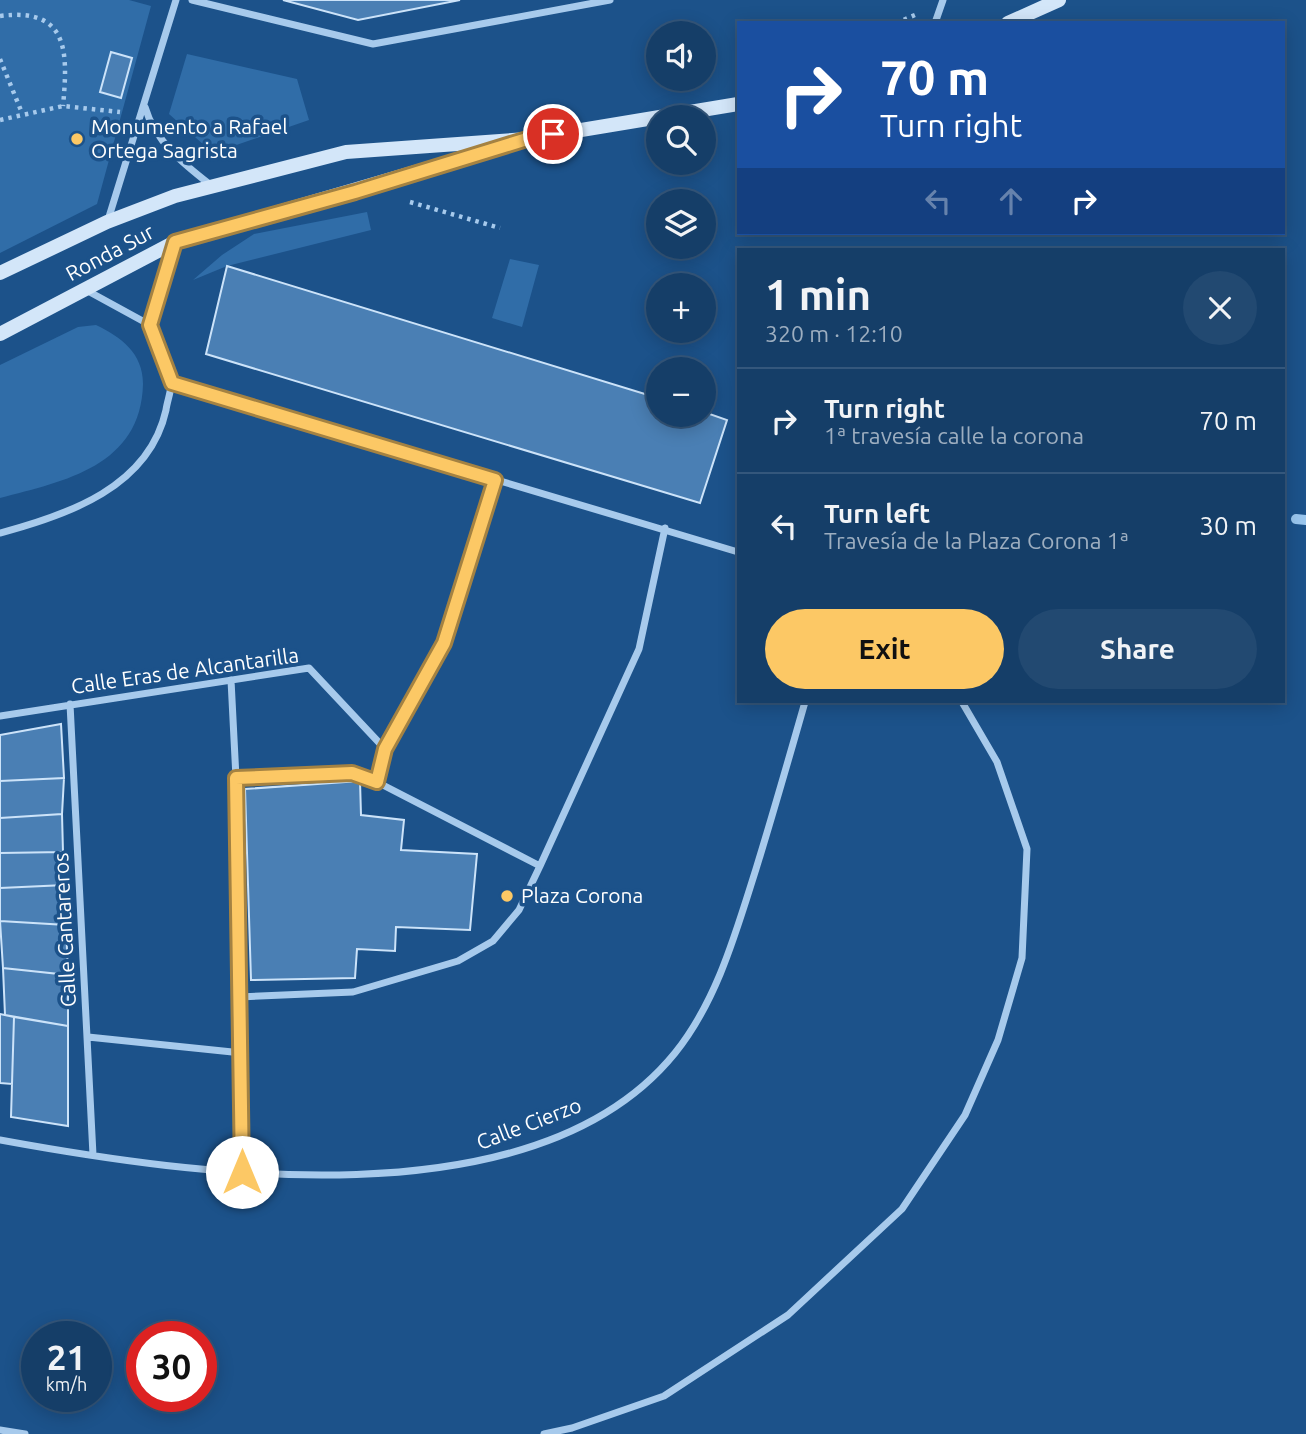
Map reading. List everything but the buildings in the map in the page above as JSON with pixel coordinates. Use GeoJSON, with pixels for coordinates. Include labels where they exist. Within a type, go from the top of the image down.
{"type":"FeatureCollection","features":[{"type":"Feature","properties":{"kind":"main road"},"geometry":{"type":"LineString","coordinates":[[1012,21],[1059,0]]}},
{"type":"Feature","properties":{"kind":"main road","name":"Ronda Sur"},"geometry":{"type":"LineString","coordinates":[[0,273],[107,222],[175,196],[346,152],[527,139],[737,104]]}},
{"type":"Feature","properties":{"kind":"main road","name":"Ronda Sur"},"geometry":{"type":"LineString","coordinates":[[0,334],[175,242],[355,192],[527,139]]}},
{"type":"Feature","properties":{"kind":"street"},"geometry":{"type":"LineString","coordinates":[[107,222],[145,107],[176,0]]}},
{"type":"Feature","properties":{"kind":"street"},"geometry":{"type":"LineString","coordinates":[[192,0],[373,44],[610,0]]}},
{"type":"Feature","properties":{"kind":"street"},"geometry":{"type":"LineString","coordinates":[[936,21],[943,0]]}},
{"type":"Feature","properties":{"kind":"street"},"geometry":{"type":"LineString","coordinates":[[145,107],[151,127],[182,163],[212,186]]}},
{"type":"Feature","properties":{"kind":"street"},"geometry":{"type":"LineString","coordinates":[[0,533],[55,518],[97,497],[125,477],[151,452],[163,424],[172,383],[150,325],[175,242]]}},
{"type":"Feature","properties":{"kind":"street"},"geometry":{"type":"LineString","coordinates":[[85,290],[150,325]]}},
{"type":"Feature","properties":{"kind":"street"},"geometry":{"type":"LineString","coordinates":[[172,383],[737,551]]}},
{"type":"Feature","properties":{"kind":"street"},"geometry":{"type":"LineString","coordinates":[[377,782],[385,749],[444,643],[495,480]]}},
{"type":"Feature","properties":{"kind":"street"},"geometry":{"type":"LineString","coordinates":[[239,997],[353,992],[458,961],[493,941],[519,910],[639,649],[665,528]]}},
{"type":"Feature","properties":{"kind":"street","name":"Calle Eras de Alcantarilla"},"geometry":{"type":"LineString","coordinates":[[0,716],[309,668],[385,749]]}},
{"type":"Feature","properties":{"kind":"street"},"geometry":{"type":"LineString","coordinates":[[231,680],[236,778],[242,1172]]}},
{"type":"Feature","properties":{"kind":"street","name":"Calle Cierzo"},"geometry":{"type":"LineString","coordinates":[[0,1140],[93,1155],[242,1172],[377,1176],[480,1163],[582,1127],[642,1086],[675,1053],[702,1010],[732,945],[805,703]]}},
{"type":"Feature","properties":{"kind":"street"},"geometry":{"type":"LineString","coordinates":[[544,1434],[572,1428],[664,1396],[788,1315],[902,1209],[965,1115],[998,1040],[1022,958],[1027,849],[997,762],[963,703]]}},
{"type":"Feature","properties":{"kind":"street","name":"Calle Cantareros"},"geometry":{"type":"LineString","coordinates":[[70,704],[93,1155]]}},
{"type":"Feature","properties":{"kind":"street"},"geometry":{"type":"LineString","coordinates":[[236,778],[352,773],[377,782],[540,866]]}},
{"type":"Feature","properties":{"kind":"street"},"geometry":{"type":"LineString","coordinates":[[88,1037],[242,1053]]}},
{"type":"Feature","properties":{"kind":"street"},"geometry":{"type":"LineString","coordinates":[[0,1430],[24,1434]]}},
{"type":"Feature","properties":{"kind":"path"},"geometry":{"type":"LineString","coordinates":[[0,16],[31,15],[48,21],[53,26],[64,51],[66,67],[63,106]]}},
{"type":"Feature","properties":{"kind":"path"},"geometry":{"type":"LineString","coordinates":[[0,59],[22,113]]}},
{"type":"Feature","properties":{"kind":"path"},"geometry":{"type":"LineString","coordinates":[[0,120],[63,106],[125,113]]}},
{"type":"Feature","properties":{"kind":"path"},"geometry":{"type":"LineString","coordinates":[[404,200],[500,228]]}},
{"type":"Feature","properties":{"kind":"shaded area"},"geometry":{"type":"Polygon","coordinates":[[[0,0],[129,0],[151,6],[97,204],[0,253],[0,0]]]}},
{"type":"Feature","properties":{"kind":"shaded area"},"geometry":{"type":"Polygon","coordinates":[[[187,54],[297,79],[309,120],[213,153],[169,114],[187,54]]]}},
{"type":"Feature","properties":{"kind":"shaded area"},"geometry":{"type":"Polygon","coordinates":[[[367,212],[371,230],[227,266],[193,280],[222,255],[254,234],[367,212]]]}},
{"type":"Feature","properties":{"kind":"shaded area"},"geometry":{"type":"Polygon","coordinates":[[[510,259],[539,265],[522,327],[492,318],[510,259]]]}},
{"type":"Feature","properties":{"kind":"shaded area"},"geometry":{"type":"Polygon","coordinates":[[[96,325],[129,347],[139,363],[143,384],[139,412],[129,434],[114,452],[73,476],[0,498],[0,365],[78,327],[96,325]]]}},
{"type":"Feature","properties":{"kind":"waterway"},"geometry":{"type":"LineString","coordinates":[[1296,519],[1306,520]]}},
{"type":"Feature","properties":{"kind":"place","name":"Monumento a Rafael Ortega Sagrista"},"geometry":{"type":"Point","coordinates":[77,139]}},
{"type":"Feature","properties":{"kind":"place","name":"Plaza Corona"},"geometry":{"type":"Point","coordinates":[507,896]}},
{"type":"Feature","properties":{"kind":"route"},"geometry":{"type":"LineString","coordinates":[[242,1172],[236,778],[352,773],[377,782],[385,749],[444,643],[495,480],[172,383],[150,325],[175,242],[355,192],[527,139],[553,134]]}}]}
